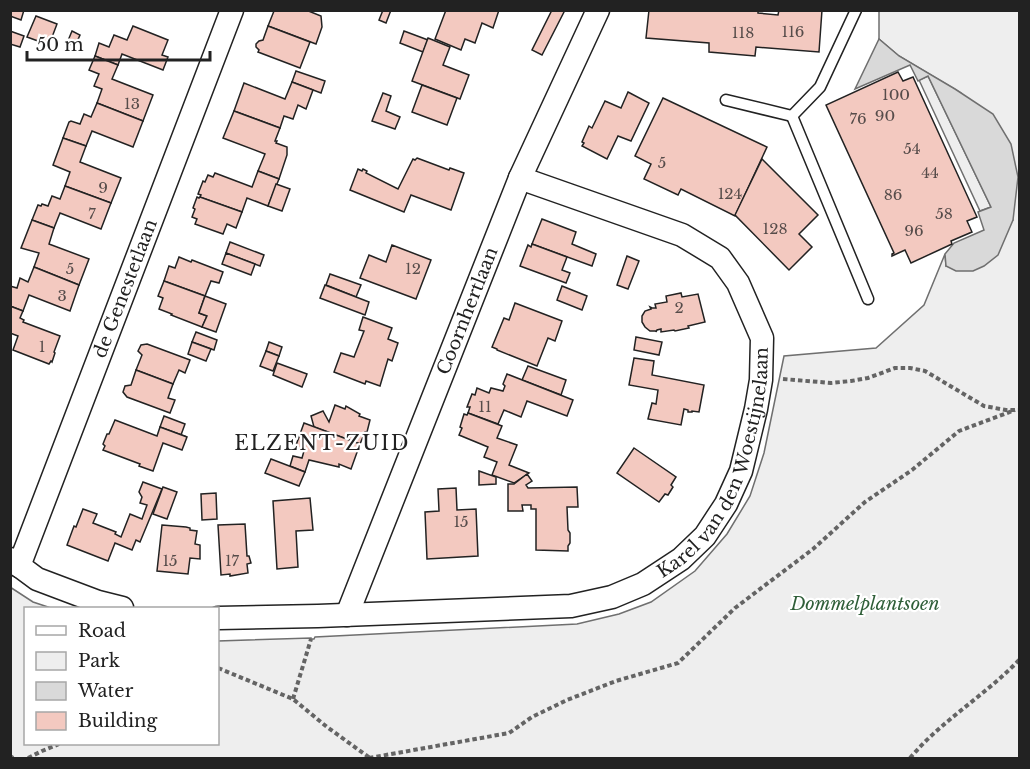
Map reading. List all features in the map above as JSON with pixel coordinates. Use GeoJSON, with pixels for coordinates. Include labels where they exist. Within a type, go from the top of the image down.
{"type":"FeatureCollection","features":[{"type":"Feature","properties":{"kind":"street","name":"de Genestetlaan"},"geometry":{"type":"LineString","coordinates":[[15,562],[232,10]]}},
{"type":"Feature","properties":{"kind":"street","name":"Coornhertlaan"},"geometry":{"type":"LineString","coordinates":[[347,615],[520,178],[598,10]]}},
{"type":"Feature","properties":{"kind":"street","name":"Karel van den Woestijnelaan"},"geometry":{"type":"LineString","coordinates":[[219,618],[571,606],[612,597],[643,585],[681,559],[705,536],[726,504],[741,471],[761,380],[762,338],[738,283],[720,258],[682,235],[520,178]]}},
{"type":"Feature","properties":{"kind":"street"},"geometry":{"type":"LineString","coordinates":[[15,562],[37,579],[115,607]]}},
{"type":"Feature","properties":{"kind":"lane"},"geometry":{"type":"LineString","coordinates":[[792,116],[820,87],[856,10]]}},
{"type":"Feature","properties":{"kind":"lane"},"geometry":{"type":"LineString","coordinates":[[726,100],[792,116]]}},
{"type":"Feature","properties":{"kind":"lane"},"geometry":{"type":"LineString","coordinates":[[792,116],[868,299]]}},
{"type":"Feature","properties":{"kind":"path"},"geometry":{"type":"LineString","coordinates":[[761,380],[851,381],[868,378],[895,368],[910,368],[925,371],[984,406],[1017,410]]}},
{"type":"Feature","properties":{"kind":"path"},"geometry":{"type":"LineString","coordinates":[[219,668],[293,699],[369,758],[509,733],[532,717],[567,700],[616,681],[678,663],[735,608],[813,549],[865,502],[912,470],[959,431],[1017,410]]}},
{"type":"Feature","properties":{"kind":"path"},"geometry":{"type":"LineString","coordinates":[[293,699],[318,616]]}},
{"type":"Feature","properties":{"kind":"path"},"geometry":{"type":"LineString","coordinates":[[910,759],[939,729],[1020,659]]}},
{"type":"Feature","properties":{"kind":"path"},"geometry":{"type":"LineString","coordinates":[[28,759],[42,750],[56,745]]}},
{"type":"Feature","properties":{"kind":"green space","name":"Dommelplantsoen"},"geometry":{"type":"Polygon","coordinates":[[[879,11],[1019,11],[1019,758],[11,758],[10,587],[33,602],[48,607],[24,607],[24,745],[219,745],[219,641],[314,639],[315,637],[577,624],[619,614],[651,602],[695,571],[727,534],[750,496],[764,453],[784,356],[876,348],[924,305],[945,254],[946,266],[1013,220],[961,93],[899,56],[879,39],[879,11]]]}},
{"type":"Feature","properties":{"kind":"green space"},"geometry":{"type":"Polygon","coordinates":[[[928,76],[991,207],[980,211],[919,80],[928,76]]]}},
{"type":"Feature","properties":{"kind":"water"},"geometry":{"type":"Polygon","coordinates":[[[879,39],[899,56],[993,114],[1011,144],[1018,177],[1013,220],[998,255],[973,271],[956,271],[946,266],[945,254],[954,243],[984,230],[978,212],[991,207],[928,76],[918,81],[910,65],[855,89],[879,39]]]}},
{"type":"Feature","properties":{"kind":"building"},"geometry":{"type":"Polygon","coordinates":[[[10,10],[24,10],[21,20],[10,16],[10,10]]]}},
{"type":"Feature","properties":{"kind":"building"},"geometry":{"type":"Polygon","coordinates":[[[273,10],[306,10],[321,16],[322,27],[316,44],[268,26],[273,10]]]}},
{"type":"Feature","properties":{"kind":"building"},"geometry":{"type":"Polygon","coordinates":[[[383,10],[391,10],[386,23],[379,20],[383,10]]]}},
{"type":"Feature","properties":{"kind":"building"},"geometry":{"type":"Polygon","coordinates":[[[446,10],[499,10],[493,28],[482,23],[475,43],[465,39],[461,50],[435,39],[446,10]]]}},
{"type":"Feature","properties":{"kind":"building"},"geometry":{"type":"Polygon","coordinates":[[[552,10],[565,10],[542,55],[532,50],[552,10]]]}},
{"type":"Feature","properties":{"kind":"building"},"geometry":{"type":"Polygon","coordinates":[[[649,10],[758,10],[758,13],[778,15],[779,10],[822,10],[819,52],[756,47],[755,56],[709,52],[709,43],[646,38],[649,10]]]}},
{"type":"Feature","properties":{"kind":"building"},"geometry":{"type":"Polygon","coordinates":[[[36,16],[57,24],[49,45],[27,37],[36,16]]]}},
{"type":"Feature","properties":{"kind":"building"},"geometry":{"type":"Polygon","coordinates":[[[133,26],[168,40],[162,55],[168,57],[163,70],[122,54],[118,65],[95,56],[99,43],[109,47],[114,35],[127,40],[133,26]]]}},
{"type":"Feature","properties":{"kind":"building"},"geometry":{"type":"Polygon","coordinates":[[[268,26],[310,42],[300,68],[258,52],[256,44],[263,40],[268,26]]]}},
{"type":"Feature","properties":{"kind":"building"},"geometry":{"type":"Polygon","coordinates":[[[10,31],[24,36],[20,47],[10,44],[10,31]]]}},
{"type":"Feature","properties":{"kind":"building"},"geometry":{"type":"Polygon","coordinates":[[[72,31],[80,35],[75,46],[67,43],[72,31]]]}},
{"type":"Feature","properties":{"kind":"building"},"geometry":{"type":"Polygon","coordinates":[[[404,31],[428,40],[423,52],[400,43],[404,31]]]}},
{"type":"Feature","properties":{"kind":"building"},"geometry":{"type":"Polygon","coordinates":[[[428,38],[450,47],[443,65],[469,75],[460,99],[412,81],[428,38]]]}},
{"type":"Feature","properties":{"kind":"building"},"geometry":{"type":"Polygon","coordinates":[[[95,56],[118,65],[112,79],[153,95],[143,121],[97,103],[102,89],[94,86],[99,74],[89,70],[95,56]]]}},
{"type":"Feature","properties":{"kind":"building"},"geometry":{"type":"Polygon","coordinates":[[[296,71],[325,81],[321,93],[292,82],[296,71]]]}},
{"type":"Feature","properties":{"kind":"building"},"geometry":{"type":"Polygon","coordinates":[[[898,72],[903,81],[913,77],[977,217],[967,221],[972,232],[911,263],[905,250],[892,256],[894,253],[826,105],[898,72]]]}},
{"type":"Feature","properties":{"kind":"building"},"geometry":{"type":"Polygon","coordinates":[[[292,82],[313,90],[306,109],[298,105],[293,119],[284,116],[280,128],[234,111],[244,83],[285,99],[292,82]]]}},
{"type":"Feature","properties":{"kind":"building"},"geometry":{"type":"Polygon","coordinates":[[[422,85],[457,98],[447,125],[412,112],[422,85]]]}},
{"type":"Feature","properties":{"kind":"building"},"geometry":{"type":"Polygon","coordinates":[[[628,92],[649,103],[631,141],[618,136],[607,159],[582,146],[589,126],[592,128],[605,101],[621,108],[628,92]]]}},
{"type":"Feature","properties":{"kind":"building"},"geometry":{"type":"Polygon","coordinates":[[[383,93],[391,96],[386,111],[400,117],[395,129],[372,121],[383,93]]]}},
{"type":"Feature","properties":{"kind":"building"},"geometry":{"type":"Polygon","coordinates":[[[663,98],[767,147],[735,216],[681,189],[678,195],[644,179],[651,164],[635,156],[663,98]]]}},
{"type":"Feature","properties":{"kind":"building"},"geometry":{"type":"Polygon","coordinates":[[[97,103],[143,121],[133,147],[92,131],[86,146],[63,138],[69,122],[80,124],[84,114],[91,117],[97,103]]]}},
{"type":"Feature","properties":{"kind":"building"},"geometry":{"type":"Polygon","coordinates":[[[234,111],[280,128],[275,141],[287,147],[287,155],[279,179],[258,171],[265,154],[223,138],[234,111]]]}},
{"type":"Feature","properties":{"kind":"building"},"geometry":{"type":"Polygon","coordinates":[[[63,138],[86,146],[80,162],[121,178],[111,203],[65,186],[70,172],[53,165],[63,138]]]}},
{"type":"Feature","properties":{"kind":"building"},"geometry":{"type":"Polygon","coordinates":[[[417,158],[464,173],[451,210],[411,195],[404,212],[350,190],[358,169],[367,171],[366,173],[398,189],[413,159],[417,158]]]}},
{"type":"Feature","properties":{"kind":"building"},"geometry":{"type":"Polygon","coordinates":[[[762,159],[818,215],[799,234],[812,247],[789,270],[735,215],[762,159]]]}},
{"type":"Feature","properties":{"kind":"building"},"geometry":{"type":"Polygon","coordinates":[[[258,171],[279,179],[268,206],[247,198],[242,212],[200,197],[201,195],[198,194],[208,175],[213,177],[215,173],[252,187],[258,171]]]}},
{"type":"Feature","properties":{"kind":"building"},"geometry":{"type":"Polygon","coordinates":[[[276,184],[290,189],[282,211],[268,206],[276,184]]]}},
{"type":"Feature","properties":{"kind":"building"},"geometry":{"type":"Polygon","coordinates":[[[65,186],[111,203],[101,229],[60,213],[54,228],[32,220],[38,205],[48,206],[52,196],[60,199],[65,186]]]}},
{"type":"Feature","properties":{"kind":"building"},"geometry":{"type":"Polygon","coordinates":[[[197,197],[242,212],[236,228],[227,224],[223,234],[195,224],[197,219],[192,217],[197,197]]]}},
{"type":"Feature","properties":{"kind":"building"},"geometry":{"type":"Polygon","coordinates":[[[542,219],[576,232],[572,244],[596,254],[592,266],[532,244],[542,219]]]}},
{"type":"Feature","properties":{"kind":"building"},"geometry":{"type":"Polygon","coordinates":[[[32,220],[54,228],[49,244],[89,259],[79,285],[34,267],[39,253],[21,248],[32,220]]]}},
{"type":"Feature","properties":{"kind":"building"},"geometry":{"type":"Polygon","coordinates":[[[230,242],[264,255],[260,266],[226,253],[230,242]]]}},
{"type":"Feature","properties":{"kind":"building"},"geometry":{"type":"Polygon","coordinates":[[[532,244],[567,257],[562,270],[570,273],[566,283],[520,266],[528,245],[531,247],[532,244]]]}},
{"type":"Feature","properties":{"kind":"building"},"geometry":{"type":"Polygon","coordinates":[[[392,245],[431,260],[416,299],[360,278],[369,255],[386,262],[392,245]]]}},
{"type":"Feature","properties":{"kind":"building"},"geometry":{"type":"Polygon","coordinates":[[[226,253],[255,264],[251,275],[222,264],[226,253]]]}},
{"type":"Feature","properties":{"kind":"building"},"geometry":{"type":"Polygon","coordinates":[[[627,256],[639,261],[628,289],[617,285],[627,256]]]}},
{"type":"Feature","properties":{"kind":"building"},"geometry":{"type":"Polygon","coordinates":[[[179,257],[223,272],[219,283],[211,281],[205,296],[164,281],[169,266],[175,268],[179,257]]]}},
{"type":"Feature","properties":{"kind":"building"},"geometry":{"type":"Polygon","coordinates":[[[34,267],[79,285],[70,311],[29,295],[23,311],[10,306],[10,286],[17,288],[20,278],[28,282],[34,267]]]}},
{"type":"Feature","properties":{"kind":"building"},"geometry":{"type":"Polygon","coordinates":[[[330,274],[361,285],[356,297],[326,285],[330,274]]]}},
{"type":"Feature","properties":{"kind":"building"},"geometry":{"type":"Polygon","coordinates":[[[164,281],[205,296],[199,313],[207,316],[202,327],[159,309],[163,298],[158,296],[164,281]]]}},
{"type":"Feature","properties":{"kind":"building"},"geometry":{"type":"Polygon","coordinates":[[[325,285],[369,302],[365,315],[320,298],[325,285]]]}},
{"type":"Feature","properties":{"kind":"building"},"geometry":{"type":"Polygon","coordinates":[[[562,286],[587,296],[582,310],[557,300],[562,286]]]}},
{"type":"Feature","properties":{"kind":"building"},"geometry":{"type":"Polygon","coordinates":[[[681,293],[682,297],[698,294],[705,322],[675,331],[661,332],[661,329],[656,332],[645,327],[642,316],[645,311],[651,309],[650,307],[656,308],[655,304],[667,302],[666,296],[681,293]]]}},
{"type":"Feature","properties":{"kind":"building"},"geometry":{"type":"Polygon","coordinates":[[[205,296],[226,304],[216,332],[202,327],[207,316],[199,313],[205,296]]]}},
{"type":"Feature","properties":{"kind":"building"},"geometry":{"type":"Polygon","coordinates":[[[515,303],[562,321],[555,341],[548,338],[537,366],[492,347],[504,318],[509,320],[515,303]]]}},
{"type":"Feature","properties":{"kind":"building"},"geometry":{"type":"Polygon","coordinates":[[[10,306],[23,311],[20,318],[24,320],[23,322],[60,336],[52,362],[49,364],[13,350],[18,336],[10,333],[10,306]]]}},
{"type":"Feature","properties":{"kind":"building"},"geometry":{"type":"Polygon","coordinates":[[[363,317],[392,328],[388,339],[398,343],[392,361],[388,359],[380,386],[366,381],[365,384],[334,372],[341,353],[354,357],[364,331],[359,330],[363,317]]]}},
{"type":"Feature","properties":{"kind":"building"},"geometry":{"type":"Polygon","coordinates":[[[196,332],[217,340],[214,350],[192,342],[196,332]]]}},
{"type":"Feature","properties":{"kind":"building"},"geometry":{"type":"Polygon","coordinates":[[[636,337],[662,342],[659,355],[634,350],[636,337]]]}},
{"type":"Feature","properties":{"kind":"building"},"geometry":{"type":"Polygon","coordinates":[[[192,342],[211,349],[206,361],[188,354],[192,342]]]}},
{"type":"Feature","properties":{"kind":"building"},"geometry":{"type":"Polygon","coordinates":[[[269,342],[282,347],[279,356],[266,351],[269,342]]]}},
{"type":"Feature","properties":{"kind":"building"},"geometry":{"type":"Polygon","coordinates":[[[147,344],[190,360],[185,373],[179,370],[173,384],[136,370],[142,355],[138,351],[141,345],[147,344]]]}},
{"type":"Feature","properties":{"kind":"building"},"geometry":{"type":"Polygon","coordinates":[[[266,351],[279,356],[273,371],[260,366],[266,351]]]}},
{"type":"Feature","properties":{"kind":"building"},"geometry":{"type":"Polygon","coordinates":[[[634,358],[654,361],[652,375],[704,385],[699,412],[688,412],[684,409],[681,425],[648,419],[652,403],[656,404],[658,390],[629,385],[634,358]]]}},
{"type":"Feature","properties":{"kind":"building"},"geometry":{"type":"Polygon","coordinates":[[[277,363],[307,374],[302,387],[273,375],[277,363]]]}},
{"type":"Feature","properties":{"kind":"building"},"geometry":{"type":"Polygon","coordinates":[[[528,366],[566,380],[561,395],[522,380],[528,366]]]}},
{"type":"Feature","properties":{"kind":"building"},"geometry":{"type":"Polygon","coordinates":[[[136,370],[173,384],[168,398],[175,400],[170,413],[127,397],[123,392],[125,386],[131,385],[136,370]]]}},
{"type":"Feature","properties":{"kind":"building"},"geometry":{"type":"Polygon","coordinates":[[[507,374],[573,400],[567,416],[527,401],[521,417],[504,410],[498,424],[468,413],[470,407],[467,407],[477,388],[489,393],[491,388],[503,391],[507,374]]]}},
{"type":"Feature","properties":{"kind":"building"},"geometry":{"type":"Polygon","coordinates":[[[335,405],[345,409],[346,406],[360,414],[359,416],[370,420],[367,432],[360,444],[314,427],[311,416],[323,411],[329,422],[335,405]]]}},
{"type":"Feature","properties":{"kind":"building"},"geometry":{"type":"Polygon","coordinates":[[[468,413],[502,426],[497,438],[517,445],[509,465],[529,473],[514,483],[492,475],[497,462],[484,457],[488,447],[459,435],[464,414],[468,413]]]}},
{"type":"Feature","properties":{"kind":"building"},"geometry":{"type":"Polygon","coordinates":[[[164,416],[185,424],[181,435],[160,427],[164,416]]]}},
{"type":"Feature","properties":{"kind":"building"},"geometry":{"type":"Polygon","coordinates":[[[115,420],[157,436],[160,427],[187,437],[182,450],[163,443],[153,471],[103,450],[107,434],[115,420]]]}},
{"type":"Feature","properties":{"kind":"building"},"geometry":{"type":"Polygon","coordinates":[[[304,423],[360,444],[351,469],[339,464],[339,467],[309,460],[305,472],[290,466],[293,456],[302,458],[304,451],[295,448],[304,423]]]}},
{"type":"Feature","properties":{"kind":"building"},"geometry":{"type":"Polygon","coordinates":[[[634,448],[676,477],[668,495],[665,494],[659,502],[617,473],[634,448]]]}},
{"type":"Feature","properties":{"kind":"building"},"geometry":{"type":"Polygon","coordinates":[[[271,459],[305,472],[299,486],[265,473],[271,459]]]}},
{"type":"Feature","properties":{"kind":"building"},"geometry":{"type":"Polygon","coordinates":[[[479,471],[496,477],[496,484],[479,485],[479,471]]]}},
{"type":"Feature","properties":{"kind":"building"},"geometry":{"type":"Polygon","coordinates":[[[527,474],[532,481],[526,485],[528,488],[577,487],[578,507],[567,507],[570,533],[568,551],[536,550],[536,509],[531,509],[531,505],[522,505],[523,511],[508,511],[508,484],[514,484],[527,474]]]}},
{"type":"Feature","properties":{"kind":"building"},"geometry":{"type":"Polygon","coordinates":[[[143,482],[162,489],[140,542],[136,540],[132,550],[115,543],[108,561],[67,545],[83,509],[97,514],[93,523],[116,532],[115,534],[121,537],[130,514],[142,519],[147,505],[140,503],[142,497],[139,492],[143,482]]]}},
{"type":"Feature","properties":{"kind":"building"},"geometry":{"type":"Polygon","coordinates":[[[163,487],[177,492],[167,519],[153,514],[163,487]]]}},
{"type":"Feature","properties":{"kind":"building"},"geometry":{"type":"Polygon","coordinates":[[[456,488],[457,510],[476,509],[478,556],[427,559],[425,512],[439,511],[438,489],[456,488]]]}},
{"type":"Feature","properties":{"kind":"building"},"geometry":{"type":"Polygon","coordinates":[[[216,493],[217,519],[202,520],[201,494],[216,493]]]}},
{"type":"Feature","properties":{"kind":"building"},"geometry":{"type":"Polygon","coordinates":[[[310,498],[313,530],[296,531],[298,567],[277,569],[273,501],[310,498]]]}},
{"type":"Feature","properties":{"kind":"building"},"geometry":{"type":"Polygon","coordinates":[[[245,524],[247,556],[251,563],[247,564],[248,573],[221,575],[218,525],[245,524]]]}},
{"type":"Feature","properties":{"kind":"building"},"geometry":{"type":"Polygon","coordinates":[[[162,525],[186,527],[197,531],[195,544],[200,545],[200,559],[190,558],[188,574],[157,571],[162,525]]]}},
{"type":"Feature","properties":{"kind":"district","name":"ELZENT-ZUID"},"geometry":{"type":"Point","coordinates":[322,443]}}]}
